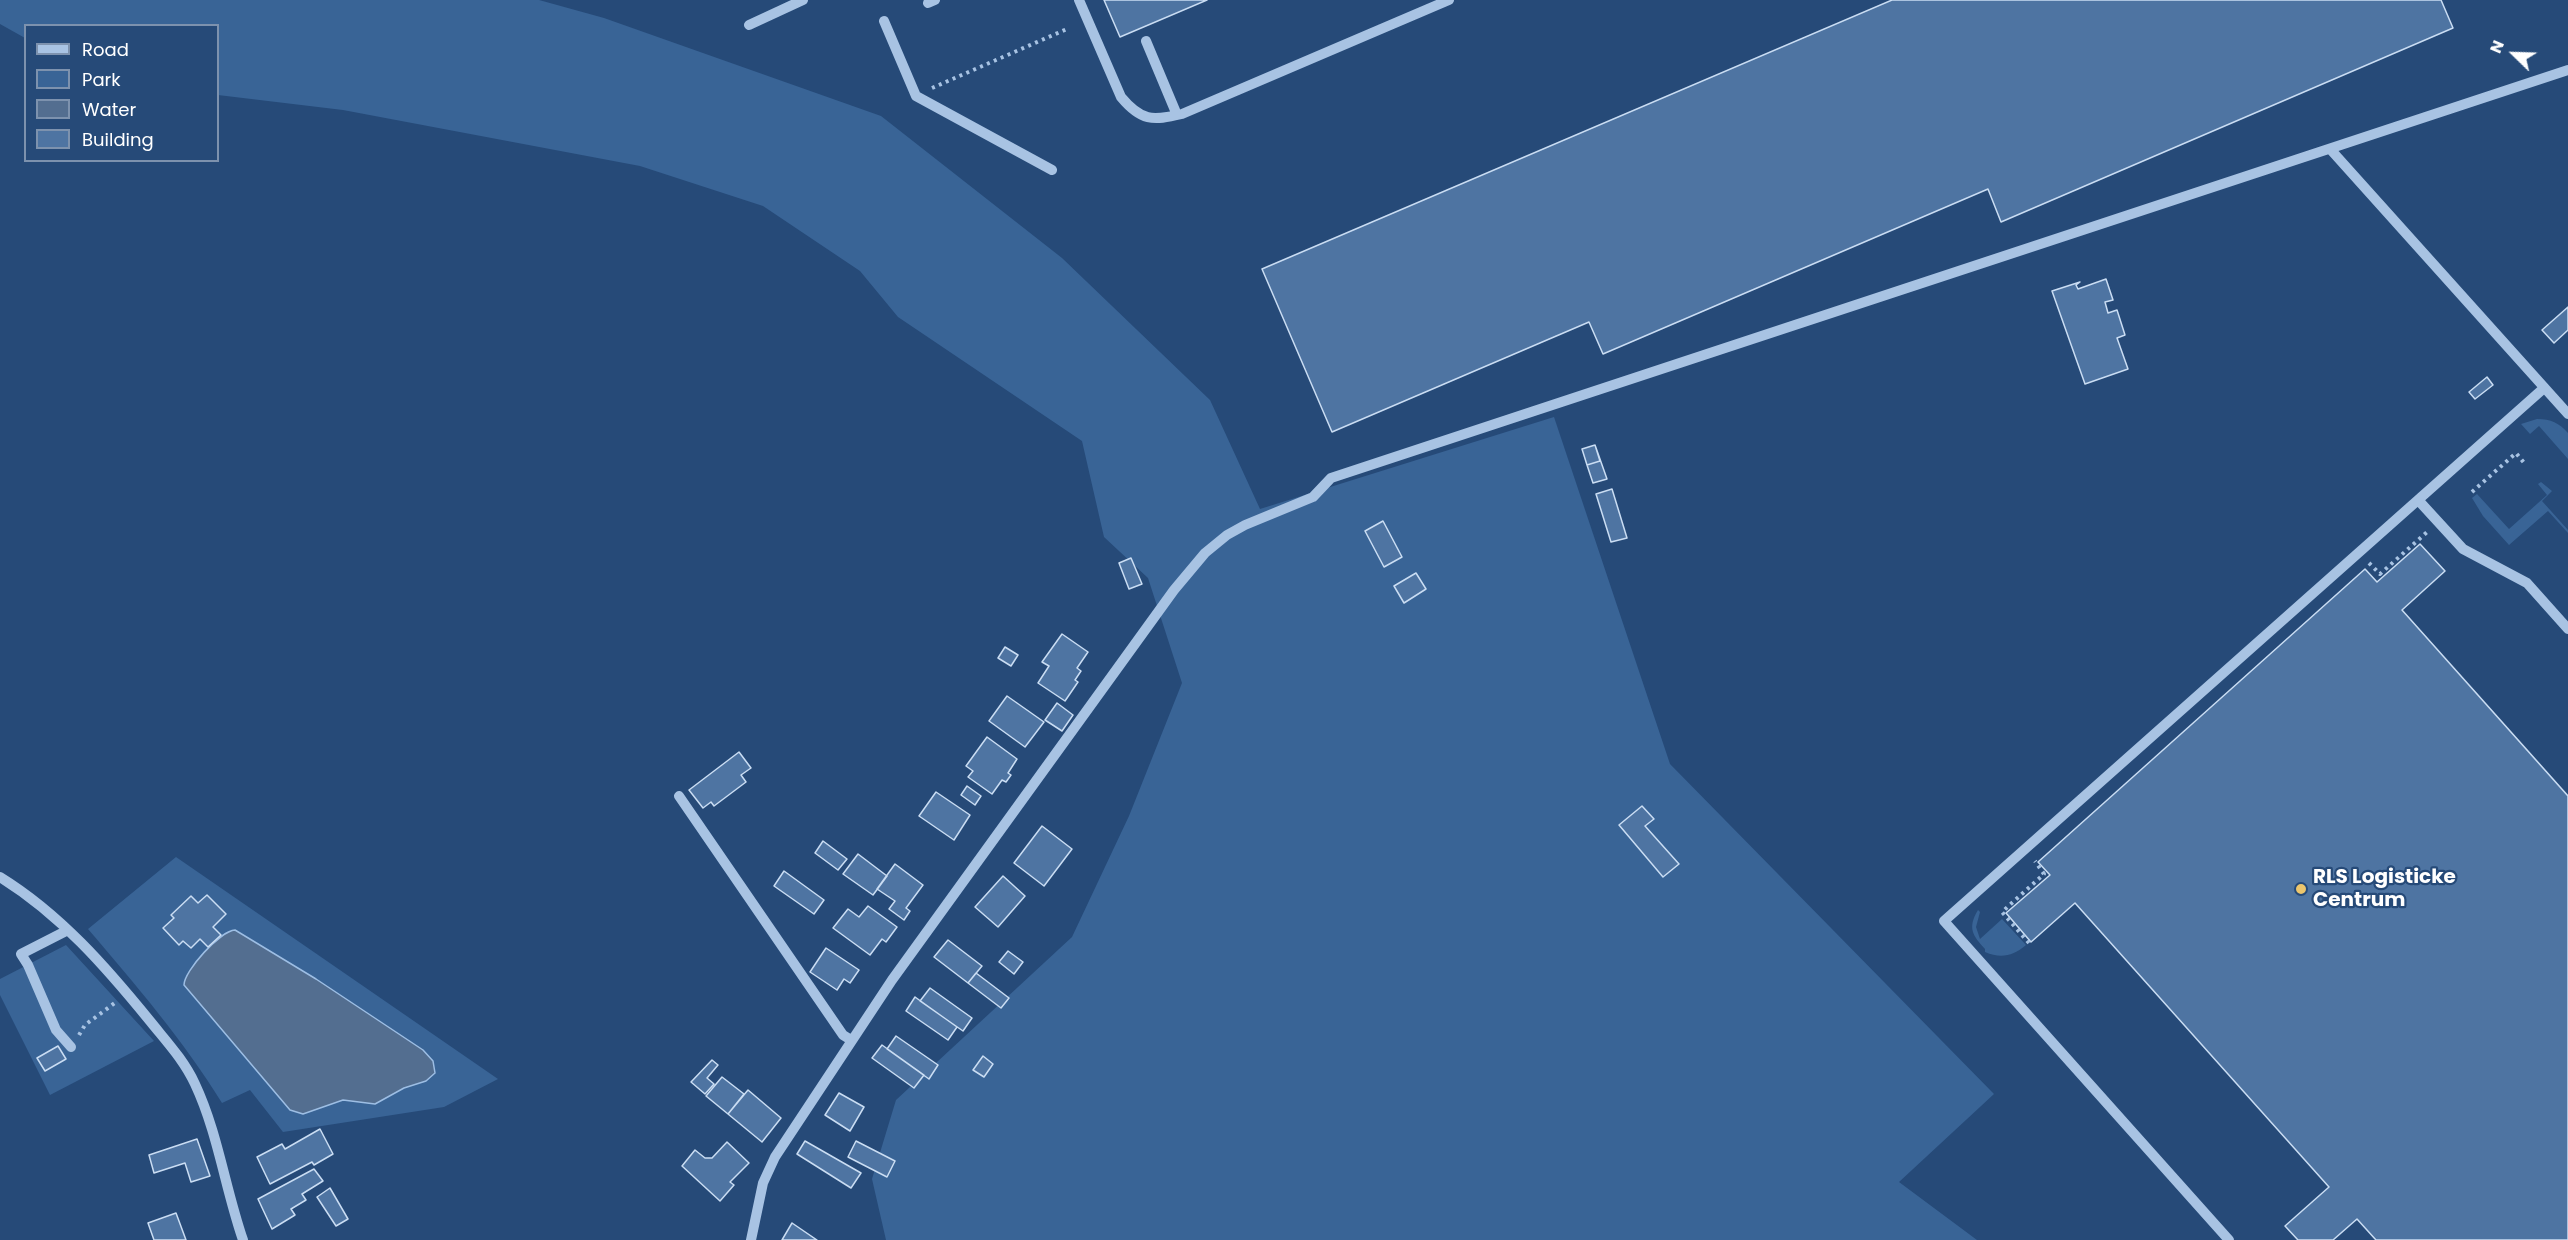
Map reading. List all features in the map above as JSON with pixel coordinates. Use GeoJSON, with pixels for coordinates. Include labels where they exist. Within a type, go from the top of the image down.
{"type":"FeatureCollection","features":[{"type":"Feature","properties":{"kind":"street"},"geometry":{"type":"LineString","coordinates":[[748,25],[803,0]]}},
{"type":"Feature","properties":{"kind":"street"},"geometry":{"type":"LineString","coordinates":[[1079,0],[1121,97],[1132,110],[1145,118],[1176,115],[1449,0]]}},
{"type":"Feature","properties":{"kind":"street"},"geometry":{"type":"LineString","coordinates":[[884,21],[916,96],[1052,170]]}},
{"type":"Feature","properties":{"kind":"street"},"geometry":{"type":"LineString","coordinates":[[1146,41],[1176,115]]}},
{"type":"Feature","properties":{"kind":"street"},"geometry":{"type":"LineString","coordinates":[[751,1240],[763,1183],[775,1157],[851,1040],[1174,590],[1205,553],[1227,535],[1245,525],[1313,497],[1331,478],[2568,70]]}},
{"type":"Feature","properties":{"kind":"street"},"geometry":{"type":"LineString","coordinates":[[2331,150],[2568,414]]}},
{"type":"Feature","properties":{"kind":"street"},"geometry":{"type":"LineString","coordinates":[[2229,1240],[1944,921],[2544,388]]}},
{"type":"Feature","properties":{"kind":"street"},"geometry":{"type":"LineString","coordinates":[[2419,501],[2463,549],[2527,583],[2568,629]]}},
{"type":"Feature","properties":{"kind":"street"},"geometry":{"type":"LineString","coordinates":[[679,796],[793,965],[843,1035],[851,1040]]}},
{"type":"Feature","properties":{"kind":"street"},"geometry":{"type":"LineString","coordinates":[[0,877],[46,908],[69,930],[127,993],[181,1059],[195,1083],[213,1131],[232,1208],[243,1240]]}},
{"type":"Feature","properties":{"kind":"street"},"geometry":{"type":"LineString","coordinates":[[69,930],[21,954],[56,1030],[71,1047]]}},
{"type":"Feature","properties":{"kind":"path"},"geometry":{"type":"LineString","coordinates":[[925,91],[1067,29]]}},
{"type":"Feature","properties":{"kind":"path"},"geometry":{"type":"LineString","coordinates":[[2472,492],[2516,453],[2524,464]]}},
{"type":"Feature","properties":{"kind":"path"},"geometry":{"type":"LineString","coordinates":[[2361,570],[2369,562],[2380,574],[2430,529]]}},
{"type":"Feature","properties":{"kind":"path"},"geometry":{"type":"LineString","coordinates":[[2029,943],[2002,912],[2044,874],[2034,862],[2042,854]]}},
{"type":"Feature","properties":{"kind":"path"},"geometry":{"type":"LineString","coordinates":[[71,1047],[85,1025],[127,993]]}},
{"type":"Feature","properties":{"kind":"green space"},"geometry":{"type":"Polygon","coordinates":[[[0,0],[539,0],[604,18],[881,116],[1062,258],[1210,400],[1260,509],[1554,417],[1670,764],[1994,1094],[1899,1182],[1977,1240],[886,1240],[872,1179],[896,1100],[1072,937],[1129,816],[1182,683],[1148,578],[1104,537],[1082,441],[898,317],[860,271],[763,206],[640,166],[343,110],[219,95],[219,24],[24,24],[24,37],[0,24],[0,0]]]}},
{"type":"Feature","properties":{"kind":"green space"},"geometry":{"type":"Polygon","coordinates":[[[2537,419],[2554,422],[2568,433],[2568,459],[2539,426],[2530,434],[2521,424],[2537,419]]]}},
{"type":"Feature","properties":{"kind":"green space"},"geometry":{"type":"Polygon","coordinates":[[[2541,482],[2552,491],[2542,501],[2568,530],[2568,533],[2548,511],[2509,545],[2483,516],[2472,498],[2477,494],[2509,529],[2547,495],[2538,484],[2541,482]]]}},
{"type":"Feature","properties":{"kind":"green space"},"geometry":{"type":"Polygon","coordinates":[[[176,857],[498,1079],[444,1107],[283,1132],[250,1090],[222,1103],[175,1035],[88,929],[176,857]]]}},
{"type":"Feature","properties":{"kind":"green space"},"geometry":{"type":"Polygon","coordinates":[[[1978,910],[1980,912],[1976,927],[1980,939],[2002,919],[2026,945],[2007,955],[1985,952],[1972,927],[1978,910]]]}},
{"type":"Feature","properties":{"kind":"green space"},"geometry":{"type":"Polygon","coordinates":[[[66,945],[154,1041],[50,1095],[0,995],[0,979],[66,945]]]}},
{"type":"Feature","properties":{"kind":"water"},"geometry":{"type":"Polygon","coordinates":[[[235,930],[316,979],[423,1050],[433,1061],[435,1073],[426,1081],[404,1088],[375,1104],[343,1100],[303,1114],[290,1110],[184,985],[196,962],[212,944],[235,930]]]}},
{"type":"Feature","properties":{"kind":"building"},"geometry":{"type":"Polygon","coordinates":[[[1104,0],[1207,0],[1120,37],[1104,0]]]}},
{"type":"Feature","properties":{"kind":"building"},"geometry":{"type":"Polygon","coordinates":[[[1892,0],[2441,0],[2453,28],[2001,222],[1988,189],[1603,354],[1589,322],[1332,432],[1262,269],[1892,0]]]}},
{"type":"Feature","properties":{"kind":"building"},"geometry":{"type":"Polygon","coordinates":[[[2106,279],[2113,300],[2105,302],[2108,313],[2117,310],[2125,335],[2117,338],[2128,369],[2085,384],[2052,291],[2080,282],[2076,285],[2078,289],[2106,279]]]}},
{"type":"Feature","properties":{"kind":"building"},"geometry":{"type":"Polygon","coordinates":[[[2568,307],[2568,330],[2554,343],[2542,330],[2568,307]]]}},
{"type":"Feature","properties":{"kind":"building"},"geometry":{"type":"Polygon","coordinates":[[[2487,377],[2493,385],[2475,399],[2469,392],[2487,377]]]}},
{"type":"Feature","properties":{"kind":"building"},"geometry":{"type":"Polygon","coordinates":[[[1595,445],[1600,461],[1587,465],[1582,449],[1595,445]]]}},
{"type":"Feature","properties":{"kind":"building"},"geometry":{"type":"Polygon","coordinates":[[[1595,445],[1607,479],[1593,483],[1587,465],[1600,461],[1595,445]]]}},
{"type":"Feature","properties":{"kind":"building"},"geometry":{"type":"Polygon","coordinates":[[[1612,489],[1627,538],[1611,542],[1596,494],[1612,489]]]}},
{"type":"Feature","properties":{"kind":"building"},"geometry":{"type":"Polygon","coordinates":[[[1383,521],[1402,557],[1384,567],[1365,531],[1383,521]]]}},
{"type":"Feature","properties":{"kind":"building","name":"RLS Logisticke Centrum"},"geometry":{"type":"Polygon","coordinates":[[[2420,544],[2445,571],[2402,610],[2568,796],[2568,1240],[2376,1240],[2357,1219],[2333,1240],[2298,1240],[2285,1226],[2329,1187],[2075,903],[2031,942],[2006,913],[2050,875],[2038,862],[2365,569],[2377,582],[2420,544]]]}},
{"type":"Feature","properties":{"kind":"building"},"geometry":{"type":"Polygon","coordinates":[[[1131,558],[1142,584],[1129,589],[1119,563],[1131,558]]]}},
{"type":"Feature","properties":{"kind":"building"},"geometry":{"type":"Polygon","coordinates":[[[1416,573],[1426,589],[1404,603],[1394,586],[1416,573]]]}},
{"type":"Feature","properties":{"kind":"building"},"geometry":{"type":"Polygon","coordinates":[[[1062,634],[1088,652],[1077,668],[1081,671],[1075,680],[1078,682],[1065,701],[1038,683],[1049,666],[1042,662],[1062,634]]]}},
{"type":"Feature","properties":{"kind":"building"},"geometry":{"type":"Polygon","coordinates":[[[1005,647],[1018,655],[1011,666],[998,658],[1005,647]]]}},
{"type":"Feature","properties":{"kind":"building"},"geometry":{"type":"Polygon","coordinates":[[[1007,696],[1044,722],[1025,747],[989,721],[1007,696]]]}},
{"type":"Feature","properties":{"kind":"building"},"geometry":{"type":"Polygon","coordinates":[[[1057,703],[1073,715],[1062,731],[1045,720],[1057,703]]]}},
{"type":"Feature","properties":{"kind":"building"},"geometry":{"type":"Polygon","coordinates":[[[987,737],[1017,759],[1008,773],[1011,775],[1006,782],[1002,780],[992,794],[968,777],[973,771],[966,766],[987,737]]]}},
{"type":"Feature","properties":{"kind":"building"},"geometry":{"type":"Polygon","coordinates":[[[739,752],[751,768],[741,775],[746,782],[714,806],[711,802],[703,808],[689,790],[739,752]]]}},
{"type":"Feature","properties":{"kind":"building"},"geometry":{"type":"Polygon","coordinates":[[[967,786],[981,796],[975,805],[961,795],[967,786]]]}},
{"type":"Feature","properties":{"kind":"building"},"geometry":{"type":"Polygon","coordinates":[[[936,792],[970,815],[954,840],[919,816],[936,792]]]}},
{"type":"Feature","properties":{"kind":"building"},"geometry":{"type":"Polygon","coordinates":[[[1642,806],[1654,819],[1645,826],[1679,864],[1663,877],[1619,825],[1642,806]]]}},
{"type":"Feature","properties":{"kind":"building"},"geometry":{"type":"Polygon","coordinates":[[[1042,826],[1072,849],[1044,886],[1014,863],[1042,826]]]}},
{"type":"Feature","properties":{"kind":"building"},"geometry":{"type":"Polygon","coordinates":[[[823,841],[847,859],[838,870],[815,853],[823,841]]]}},
{"type":"Feature","properties":{"kind":"building"},"geometry":{"type":"Polygon","coordinates":[[[858,854],[887,876],[873,895],[843,874],[858,854]]]}},
{"type":"Feature","properties":{"kind":"building"},"geometry":{"type":"Polygon","coordinates":[[[895,864],[923,885],[906,908],[910,911],[904,920],[889,909],[895,901],[877,889],[895,864]]]}},
{"type":"Feature","properties":{"kind":"building"},"geometry":{"type":"Polygon","coordinates":[[[784,871],[824,900],[814,914],[774,886],[784,871]]]}},
{"type":"Feature","properties":{"kind":"building"},"geometry":{"type":"Polygon","coordinates":[[[1003,876],[1025,896],[998,927],[975,907],[1003,876]]]}},
{"type":"Feature","properties":{"kind":"building"},"geometry":{"type":"Polygon","coordinates":[[[207,895],[226,914],[213,927],[221,935],[208,947],[200,939],[191,948],[183,941],[179,945],[163,928],[174,918],[171,915],[191,896],[198,903],[207,895]]]}},
{"type":"Feature","properties":{"kind":"building"},"geometry":{"type":"Polygon","coordinates":[[[868,906],[897,927],[886,942],[882,939],[870,955],[833,928],[848,909],[859,917],[868,906]]]}},
{"type":"Feature","properties":{"kind":"building"},"geometry":{"type":"Polygon","coordinates":[[[948,940],[982,966],[968,983],[934,957],[948,940]]]}},
{"type":"Feature","properties":{"kind":"building"},"geometry":{"type":"Polygon","coordinates":[[[826,948],[859,970],[850,983],[844,979],[837,990],[810,972],[826,948]]]}},
{"type":"Feature","properties":{"kind":"building"},"geometry":{"type":"Polygon","coordinates":[[[1008,951],[1023,962],[1014,974],[999,962],[1008,951]]]}},
{"type":"Feature","properties":{"kind":"building"},"geometry":{"type":"Polygon","coordinates":[[[976,973],[1009,998],[1001,1008],[968,983],[976,973]]]}},
{"type":"Feature","properties":{"kind":"building"},"geometry":{"type":"Polygon","coordinates":[[[930,988],[972,1018],[963,1031],[920,1001],[930,988]]]}},
{"type":"Feature","properties":{"kind":"building"},"geometry":{"type":"Polygon","coordinates":[[[915,997],[957,1027],[948,1040],[906,1011],[915,997]]]}},
{"type":"Feature","properties":{"kind":"building"},"geometry":{"type":"Polygon","coordinates":[[[896,1036],[938,1065],[929,1079],[887,1049],[896,1036]]]}},
{"type":"Feature","properties":{"kind":"building"},"geometry":{"type":"Polygon","coordinates":[[[882,1045],[924,1075],[914,1088],[872,1058],[882,1045]]]}},
{"type":"Feature","properties":{"kind":"building"},"geometry":{"type":"Polygon","coordinates":[[[58,1046],[66,1059],[45,1071],[37,1058],[58,1046]]]}},
{"type":"Feature","properties":{"kind":"building"},"geometry":{"type":"Polygon","coordinates":[[[983,1056],[993,1064],[984,1077],[973,1070],[983,1056]]]}},
{"type":"Feature","properties":{"kind":"building"},"geometry":{"type":"Polygon","coordinates":[[[712,1060],[718,1065],[707,1078],[714,1084],[705,1094],[691,1082],[712,1060]]]}},
{"type":"Feature","properties":{"kind":"building"},"geometry":{"type":"Polygon","coordinates":[[[722,1077],[744,1094],[728,1114],[706,1096],[722,1077]]]}},
{"type":"Feature","properties":{"kind":"building"},"geometry":{"type":"Polygon","coordinates":[[[748,1090],[781,1118],[762,1142],[728,1114],[748,1090]]]}},
{"type":"Feature","properties":{"kind":"building"},"geometry":{"type":"Polygon","coordinates":[[[839,1093],[864,1107],[850,1131],[825,1115],[839,1093]]]}},
{"type":"Feature","properties":{"kind":"building"},"geometry":{"type":"Polygon","coordinates":[[[320,1129],[333,1154],[314,1165],[312,1162],[270,1184],[257,1157],[282,1144],[285,1149],[320,1129]]]}},
{"type":"Feature","properties":{"kind":"building"},"geometry":{"type":"Polygon","coordinates":[[[197,1139],[210,1176],[191,1182],[185,1163],[154,1173],[149,1155],[197,1139]]]}},
{"type":"Feature","properties":{"kind":"building"},"geometry":{"type":"Polygon","coordinates":[[[805,1141],[861,1173],[851,1188],[797,1154],[805,1141]]]}},
{"type":"Feature","properties":{"kind":"building"},"geometry":{"type":"Polygon","coordinates":[[[856,1141],[895,1161],[887,1177],[848,1157],[856,1141]]]}},
{"type":"Feature","properties":{"kind":"building"},"geometry":{"type":"Polygon","coordinates":[[[727,1142],[749,1163],[730,1182],[734,1185],[720,1201],[682,1166],[695,1150],[705,1158],[712,1158],[727,1142]]]}},
{"type":"Feature","properties":{"kind":"building"},"geometry":{"type":"Polygon","coordinates":[[[314,1169],[323,1181],[302,1194],[306,1200],[291,1209],[295,1215],[272,1229],[258,1199],[314,1169]]]}},
{"type":"Feature","properties":{"kind":"building"},"geometry":{"type":"Polygon","coordinates":[[[330,1188],[348,1219],[336,1226],[317,1197],[330,1188]]]}},
{"type":"Feature","properties":{"kind":"building"},"geometry":{"type":"Polygon","coordinates":[[[176,1213],[186,1240],[154,1240],[148,1223],[176,1213]]]}},
{"type":"Feature","properties":{"kind":"building"},"geometry":{"type":"Polygon","coordinates":[[[792,1223],[817,1240],[782,1240],[792,1223]]]}},
{"type":"Feature","properties":{"kind":"place","name":"RLS Logisticke Centrum"},"geometry":{"type":"Point","coordinates":[2301,889]}}]}
